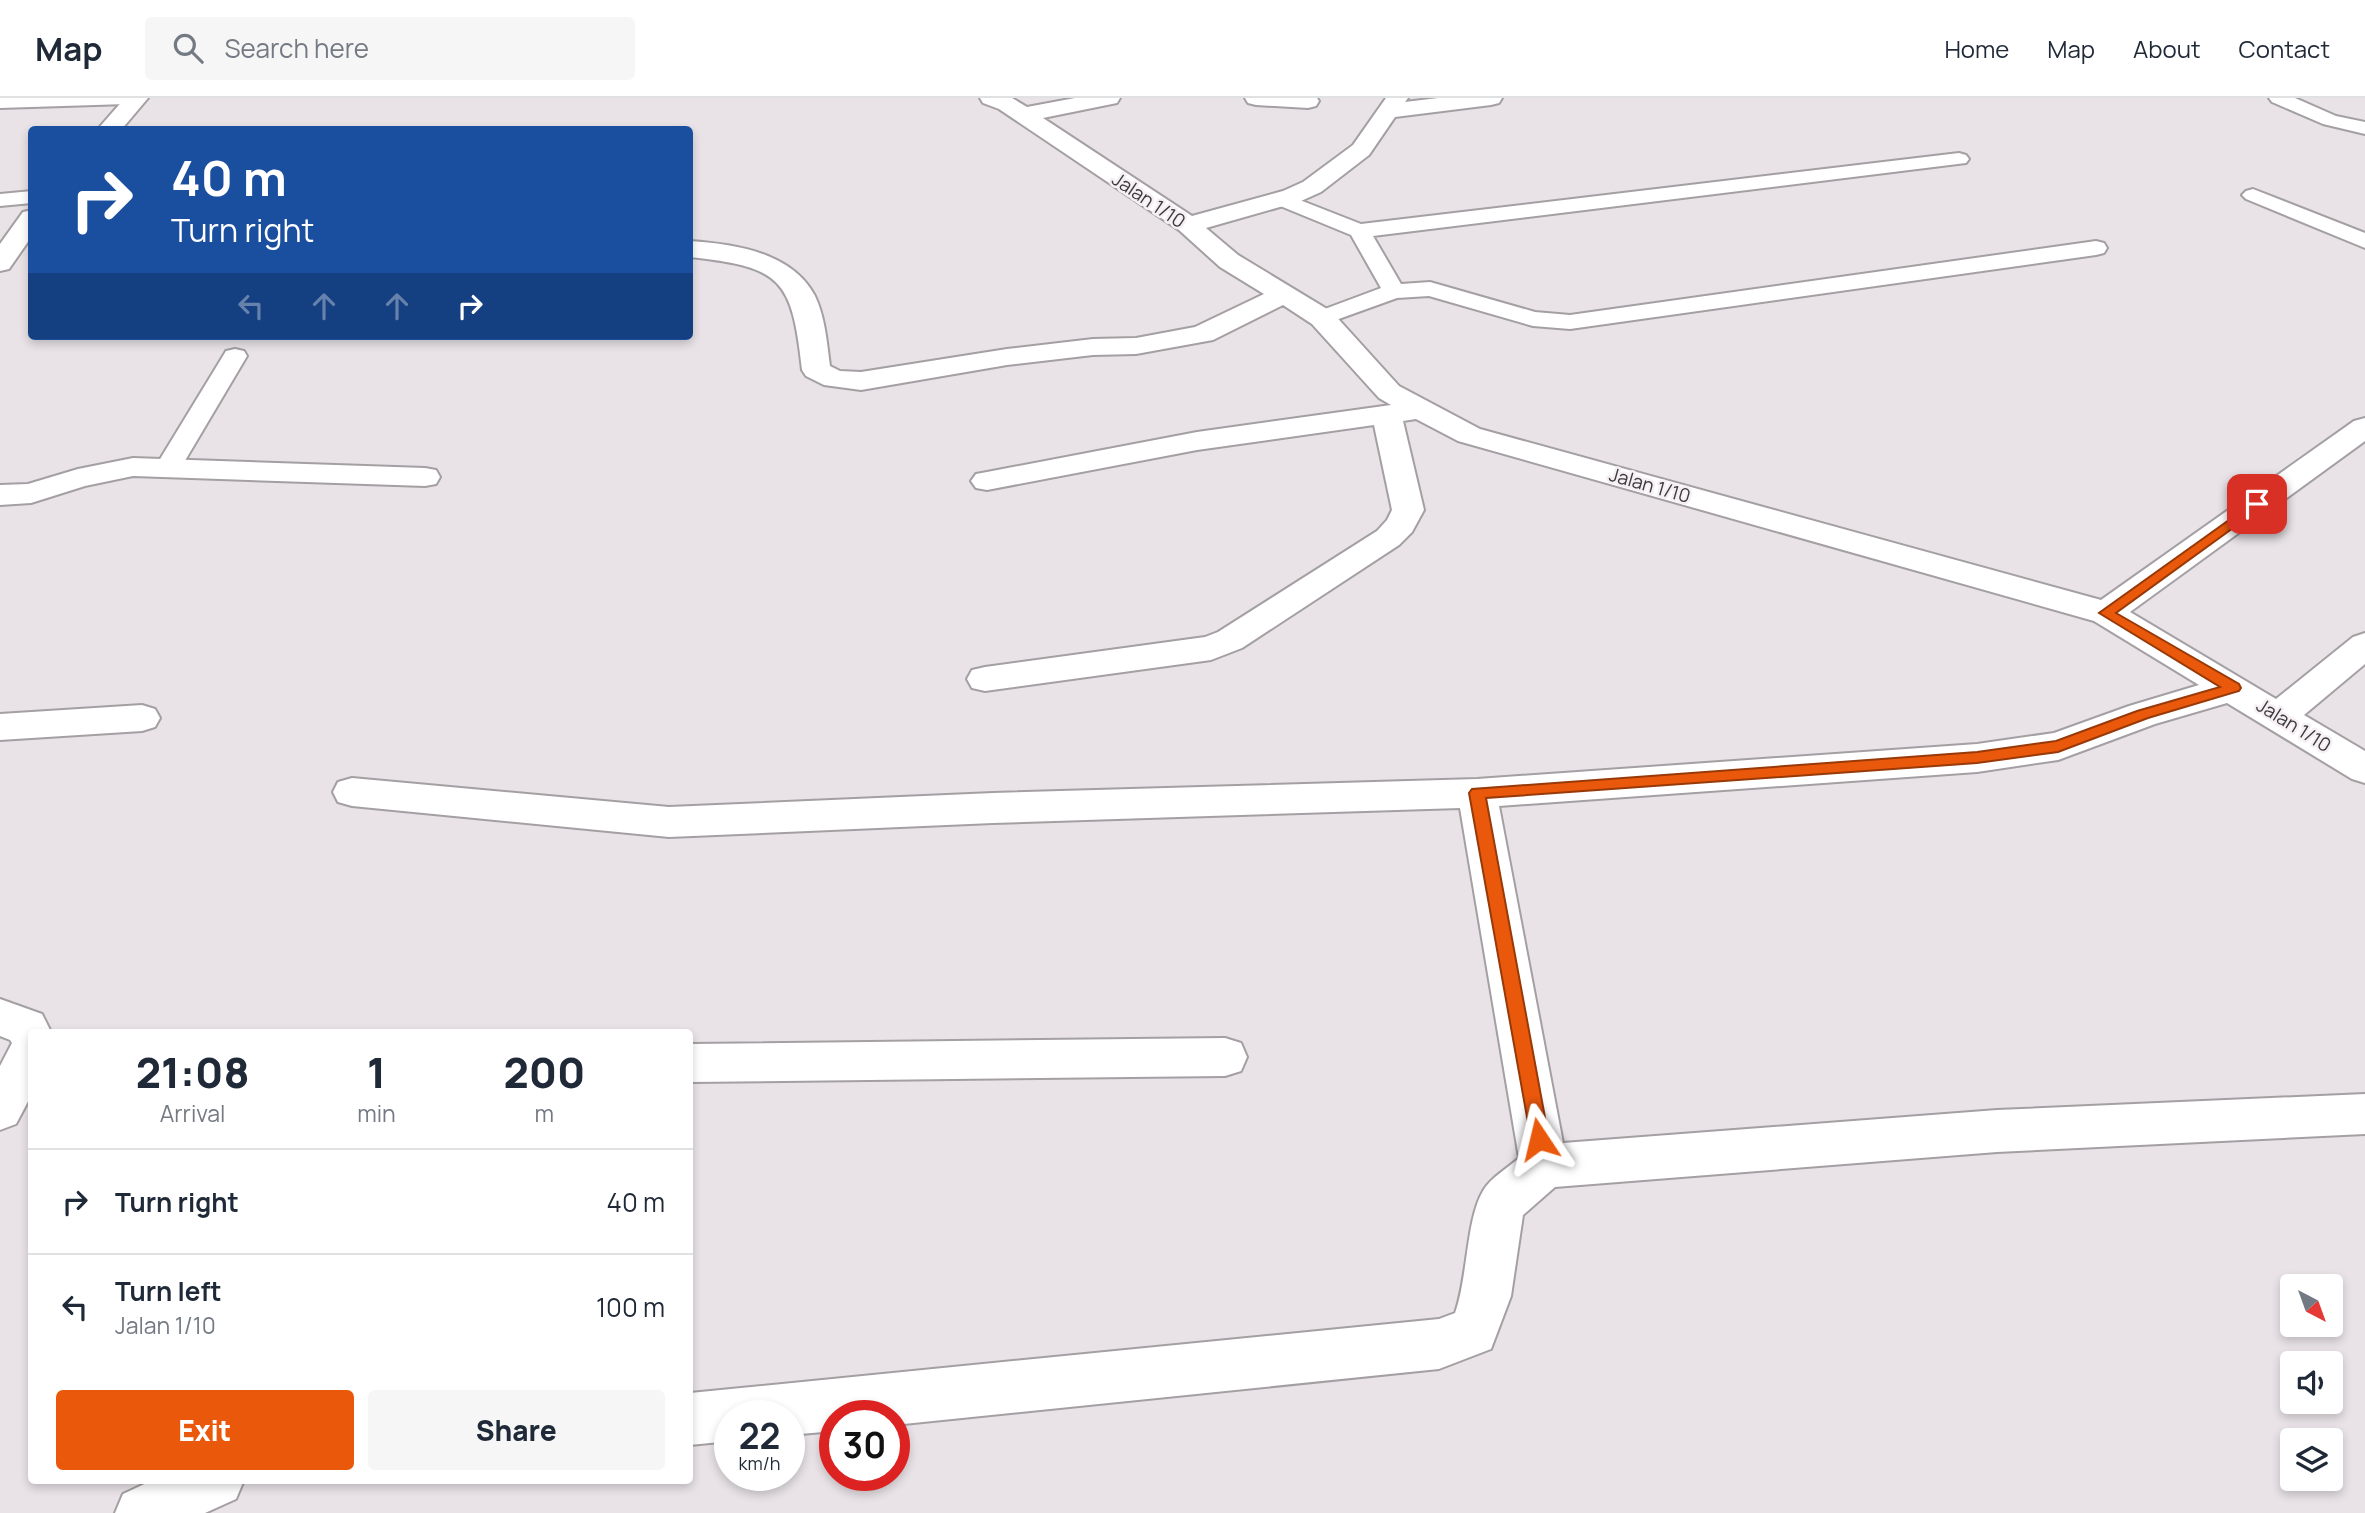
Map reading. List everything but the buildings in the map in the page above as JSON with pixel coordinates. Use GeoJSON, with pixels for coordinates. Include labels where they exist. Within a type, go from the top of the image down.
{"type":"FeatureCollection","features":[{"type":"Feature","properties":{"kind":"street"},"geometry":{"type":"LineString","coordinates":[[112,126],[137,98]]}},
{"type":"Feature","properties":{"kind":"street"},"geometry":{"type":"LineString","coordinates":[[1012,104],[1109,98]]}},
{"type":"Feature","properties":{"kind":"street"},"geometry":{"type":"LineString","coordinates":[[1256,98],[1308,101]]}},
{"type":"Feature","properties":{"kind":"street"},"geometry":{"type":"LineString","coordinates":[[1188,225],[1312,187],[1361,150],[1392,104],[1491,98]]}},
{"type":"Feature","properties":{"kind":"street","name":"Jalan 1/10"},"geometry":{"type":"LineString","coordinates":[[1012,104],[1188,225],[1229,261],[1322,318],[1389,392],[1469,435],[2106,613],[2365,769]]}},
{"type":"Feature","properties":{"kind":"street"},"geometry":{"type":"LineString","coordinates":[[0,263],[28,223]]}},
{"type":"Feature","properties":{"kind":"street"},"geometry":{"type":"LineString","coordinates":[[693,250],[757,261],[783,275],[800,295],[811,336],[816,370],[834,379],[861,381],[1007,358],[1093,347],[1136,346],[1203,334],[1283,295]]}},
{"type":"Feature","properties":{"kind":"street"},"geometry":{"type":"LineString","coordinates":[[987,481],[1197,441],[1420,410]]}},
{"type":"Feature","properties":{"kind":"street"},"geometry":{"type":"LineString","coordinates":[[985,679],[1211,648],[1230,640],[1388,538],[1401,525],[1408,510],[1387,415]]}},
{"type":"Feature","properties":{"kind":"street"},"geometry":{"type":"LineString","coordinates":[[2106,613],[2365,427]]}},
{"type":"Feature","properties":{"kind":"street"},"geometry":{"type":"LineString","coordinates":[[0,495],[31,493],[78,478],[133,467],[425,477]]}},
{"type":"Feature","properties":{"kind":"street"},"geometry":{"type":"LineString","coordinates":[[2278,716],[2365,645]]}},
{"type":"Feature","properties":{"kind":"street"},"geometry":{"type":"LineString","coordinates":[[352,792],[668,822],[993,808],[1477,793],[1977,758],[2058,746],[2142,715],[2234,688]]}},
{"type":"Feature","properties":{"kind":"street"},"geometry":{"type":"LineString","coordinates":[[0,727],[142,718]]}},
{"type":"Feature","properties":{"kind":"street"},"geometry":{"type":"LineString","coordinates":[[1477,793],[1544,1166]]}},
{"type":"Feature","properties":{"kind":"street"},"geometry":{"type":"LineString","coordinates":[[0,1017],[28,1029]]}},
{"type":"Feature","properties":{"kind":"street"},"geometry":{"type":"LineString","coordinates":[[0,1110],[28,1057]]}},
{"type":"Feature","properties":{"kind":"street"},"geometry":{"type":"LineString","coordinates":[[693,1063],[1225,1057]]}},
{"type":"Feature","properties":{"kind":"street"},"geometry":{"type":"LineString","coordinates":[[693,1419],[1439,1345],[1473,1331],[1486,1296],[1501,1204],[1544,1166],[1997,1131],[2365,1114]]}},
{"type":"Feature","properties":{"kind":"street"},"geometry":{"type":"LineString","coordinates":[[142,1513],[208,1484]]}},
{"type":"Feature","properties":{"kind":"lane"},"geometry":{"type":"LineString","coordinates":[[0,102],[127,98]]}},
{"type":"Feature","properties":{"kind":"lane"},"geometry":{"type":"LineString","coordinates":[[2279,98],[2330,120],[2365,128]]}},
{"type":"Feature","properties":{"kind":"lane"},"geometry":{"type":"LineString","coordinates":[[1280,199],[1359,231],[1959,159]]}},
{"type":"Feature","properties":{"kind":"lane"},"geometry":{"type":"LineString","coordinates":[[2253,195],[2365,241]]}},
{"type":"Feature","properties":{"kind":"lane"},"geometry":{"type":"LineString","coordinates":[[0,200],[28,197]]}},
{"type":"Feature","properties":{"kind":"lane"},"geometry":{"type":"LineString","coordinates":[[1359,231],[1394,291]]}},
{"type":"Feature","properties":{"kind":"lane"},"geometry":{"type":"LineString","coordinates":[[1322,318],[1394,291],[1430,289],[1534,319],[1570,322],[2096,248]]}},
{"type":"Feature","properties":{"kind":"lane"},"geometry":{"type":"LineString","coordinates":[[167,469],[235,356]]}},
{"type":"Feature","properties":{"kind":"route"},"geometry":{"type":"LineString","coordinates":[[1539,1139],[1477,793],[1701,775],[1977,758],[2058,746],[2142,715],[2234,688],[2106,613],[2257,504]]}}]}
